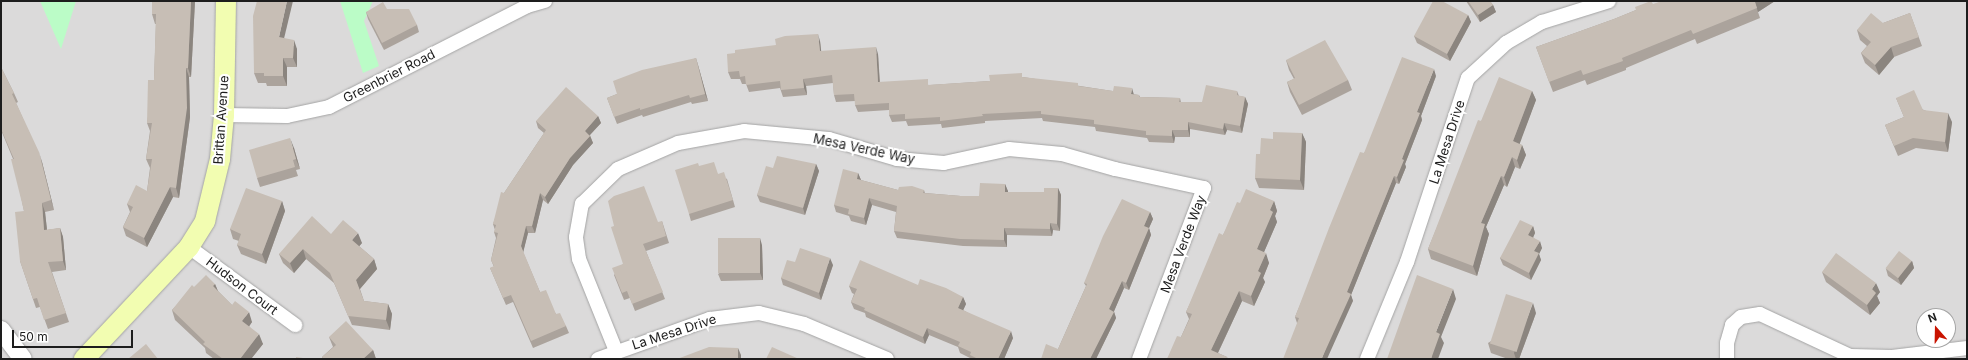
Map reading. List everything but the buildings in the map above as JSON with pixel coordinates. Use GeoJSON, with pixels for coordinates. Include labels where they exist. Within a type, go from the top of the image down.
{"type":"FeatureCollection","features":[{"type":"Feature","properties":{"kind":"main road","name":"Brittan Avenue"},"geometry":{"type":"LineString","coordinates":[[84,359],[189,247],[205,221],[220,159],[224,115],[226,1]]}},
{"type":"Feature","properties":{"kind":"street","name":"Greenbrier Road"},"geometry":{"type":"LineString","coordinates":[[224,115],[287,116],[329,107],[527,6],[545,1]]}},
{"type":"Feature","properties":{"kind":"street","name":"La Mesa Drive"},"geometry":{"type":"LineString","coordinates":[[1367,359],[1407,262],[1468,78],[1506,43],[1542,22],[1609,1]]}},
{"type":"Feature","properties":{"kind":"street","name":"Mesa Verde Way"},"geometry":{"type":"LineString","coordinates":[[616,351],[579,259],[576,237],[582,204],[618,169],[678,143],[744,131],[829,139],[897,159],[944,163],[1009,149],[1062,154],[1147,177],[1204,188],[1139,359]]}},
{"type":"Feature","properties":{"kind":"street","name":"Hudson Court"},"geometry":{"type":"LineString","coordinates":[[189,247],[295,325]]}},
{"type":"Feature","properties":{"kind":"street","name":"La Mesa Drive"},"geometry":{"type":"LineString","coordinates":[[598,359],[616,351],[710,319],[759,313],[804,324],[887,359]]}},
{"type":"Feature","properties":{"kind":"street"},"geometry":{"type":"LineString","coordinates":[[1727,359],[1727,343],[1732,325],[1741,317],[1760,314],[1850,356],[1892,357],[1967,348]]}},
{"type":"Feature","properties":{"kind":"street"},"geometry":{"type":"LineString","coordinates":[[1,330],[23,359]]}},
{"type":"Feature","properties":{"kind":"shaded area"},"geometry":{"type":"Polygon","coordinates":[[[1,1],[1967,1],[1967,359],[1,359],[1,1]]]}},
{"type":"Feature","properties":{"kind":"green space"},"geometry":{"type":"Polygon","coordinates":[[[40,1],[76,1],[61,49],[40,1]]]}},
{"type":"Feature","properties":{"kind":"green space"},"geometry":{"type":"Polygon","coordinates":[[[340,1],[373,1],[364,21],[379,66],[363,73],[340,1]]]}}]}
